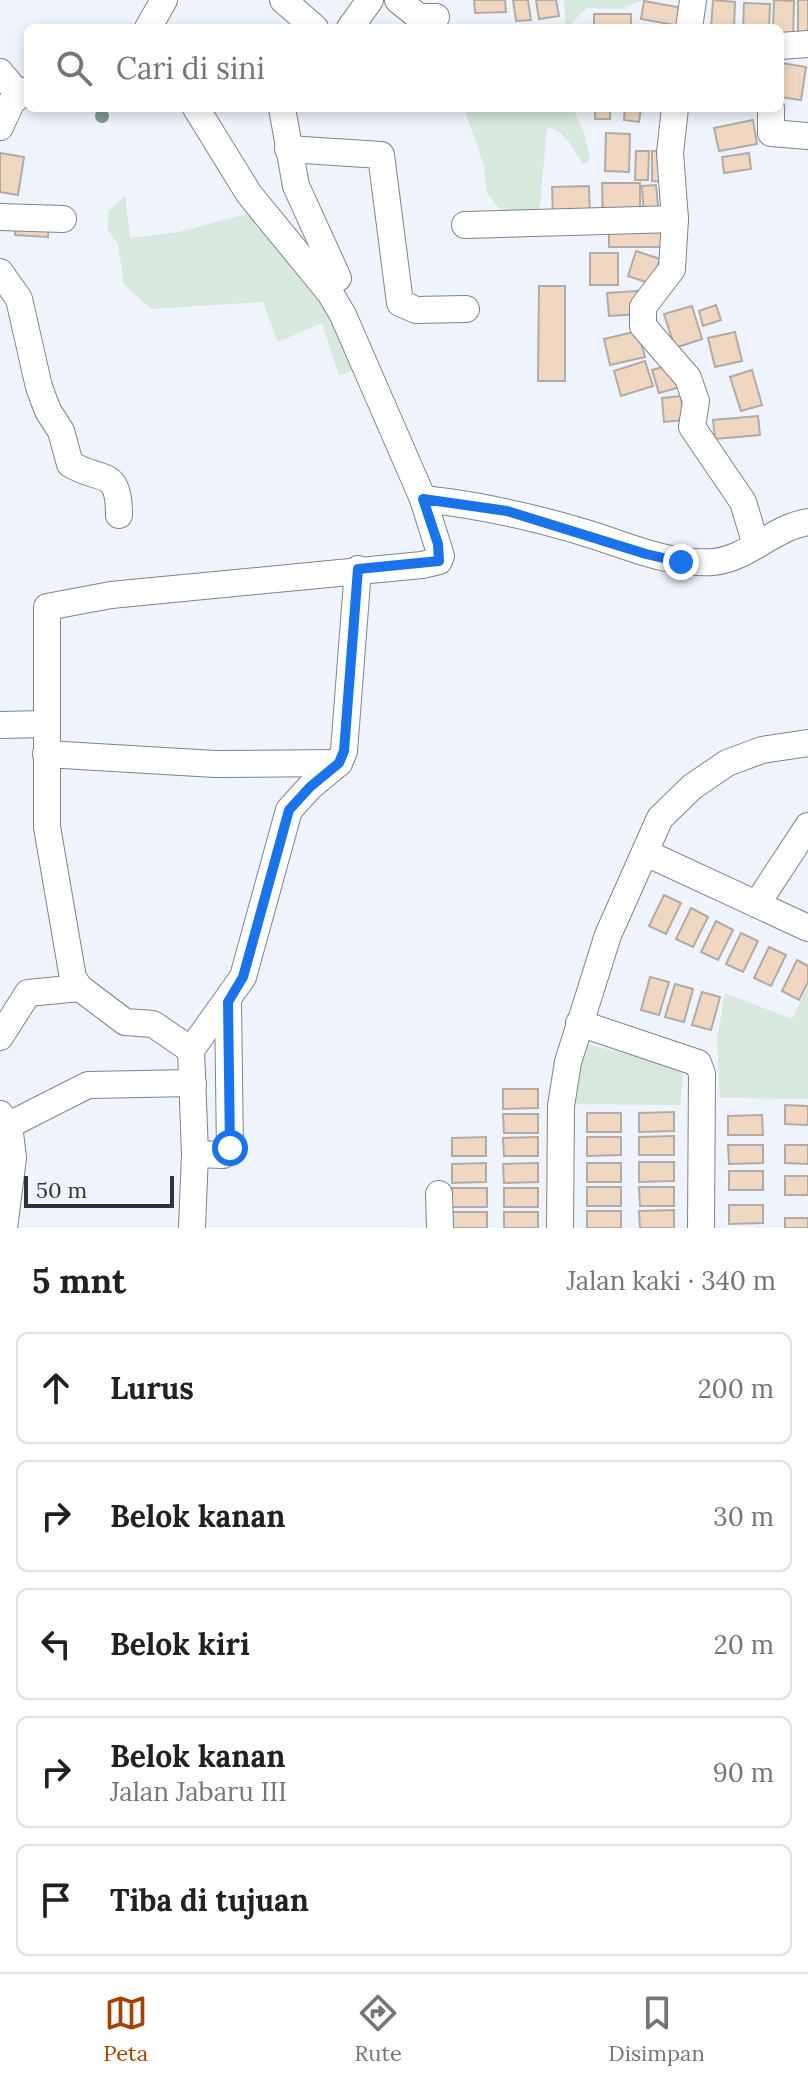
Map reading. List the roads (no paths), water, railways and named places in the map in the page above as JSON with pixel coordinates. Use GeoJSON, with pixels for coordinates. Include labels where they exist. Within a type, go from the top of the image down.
{"type":"FeatureCollection","features":[{"type":"Feature","properties":{"kind":"street"},"geometry":{"type":"LineString","coordinates":[[150,24],[164,0]]}},
{"type":"Feature","properties":{"kind":"street"},"geometry":{"type":"LineString","coordinates":[[283,0],[310,24]]}},
{"type":"Feature","properties":{"kind":"street"},"geometry":{"type":"LineString","coordinates":[[353,24],[370,0]]}},
{"type":"Feature","properties":{"kind":"street"},"geometry":{"type":"LineString","coordinates":[[398,0],[419,17],[436,17]]}},
{"type":"Feature","properties":{"kind":"street"},"geometry":{"type":"LineString","coordinates":[[690,24],[693,0]]}},
{"type":"Feature","properties":{"kind":"street"},"geometry":{"type":"LineString","coordinates":[[784,46],[808,44]]}},
{"type":"Feature","properties":{"kind":"street"},"geometry":{"type":"LineString","coordinates":[[0,72],[24,93],[12,101],[0,127]]}},
{"type":"Feature","properties":{"kind":"street"},"geometry":{"type":"LineString","coordinates":[[191,1050],[153,1024],[125,1022],[80,988],[73,978],[50,855],[45,618],[51,604],[439,561],[438,544],[423,499],[362,355],[330,293],[249,194],[198,112]]}},
{"type":"Feature","properties":{"kind":"street"},"geometry":{"type":"LineString","coordinates":[[283,112],[296,186],[338,278]]}},
{"type":"Feature","properties":{"kind":"street"},"geometry":{"type":"LineString","coordinates":[[675,112],[670,153],[675,219],[672,269],[643,307],[643,326],[651,339],[688,378],[696,401],[691,422],[694,434],[743,502],[756,545]]}},
{"type":"Feature","properties":{"kind":"street"},"geometry":{"type":"LineString","coordinates":[[771,112],[771,133],[808,136]]}},
{"type":"Feature","properties":{"kind":"street"},"geometry":{"type":"LineString","coordinates":[[288,149],[381,155],[385,159],[400,303],[416,310],[466,309]]}},
{"type":"Feature","properties":{"kind":"street"},"geometry":{"type":"LineString","coordinates":[[0,217],[63,219]]}},
{"type":"Feature","properties":{"kind":"street"},"geometry":{"type":"LineString","coordinates":[[465,225],[675,219]]}},
{"type":"Feature","properties":{"kind":"street"},"geometry":{"type":"LineString","coordinates":[[0,272],[19,299],[39,387],[48,411],[61,431],[70,464],[110,479],[119,493],[119,515]]}},
{"type":"Feature","properties":{"kind":"street"},"geometry":{"type":"LineString","coordinates":[[423,499],[507,511],[681,562],[720,561],[783,529],[808,522]]}},
{"type":"Feature","properties":{"kind":"street"},"geometry":{"type":"LineString","coordinates":[[192,1228],[195,1154],[191,1050],[215,1012],[228,1002],[243,977],[289,810],[339,763],[344,751],[358,569]]}},
{"type":"Feature","properties":{"kind":"street"},"geometry":{"type":"LineString","coordinates":[[0,725],[46,724]]}},
{"type":"Feature","properties":{"kind":"street"},"geometry":{"type":"LineString","coordinates":[[560,1228],[561,1106],[579,1023],[619,905],[660,818],[708,775],[762,750],[808,743]]}},
{"type":"Feature","properties":{"kind":"street"},"geometry":{"type":"LineString","coordinates":[[46,754],[215,764],[339,763]]}},
{"type":"Feature","properties":{"kind":"street"},"geometry":{"type":"LineString","coordinates":[[757,904],[808,826]]}},
{"type":"Feature","properties":{"kind":"street"},"geometry":{"type":"LineString","coordinates":[[646,853],[808,928]]}},
{"type":"Feature","properties":{"kind":"street"},"geometry":{"type":"LineString","coordinates":[[0,1037],[28,993],[80,988]]}},
{"type":"Feature","properties":{"kind":"street"},"geometry":{"type":"LineString","coordinates":[[195,1154],[223,1155],[230,1151],[228,1002]]}},
{"type":"Feature","properties":{"kind":"street"},"geometry":{"type":"LineString","coordinates":[[579,1023],[698,1063],[702,1074],[701,1228]]}},
{"type":"Feature","properties":{"kind":"street"},"geometry":{"type":"LineString","coordinates":[[4,1228],[13,1158],[5,1119],[88,1085],[193,1083]]}},
{"type":"Feature","properties":{"kind":"street"},"geometry":{"type":"LineString","coordinates":[[439,1194],[440,1228]]}}]}
